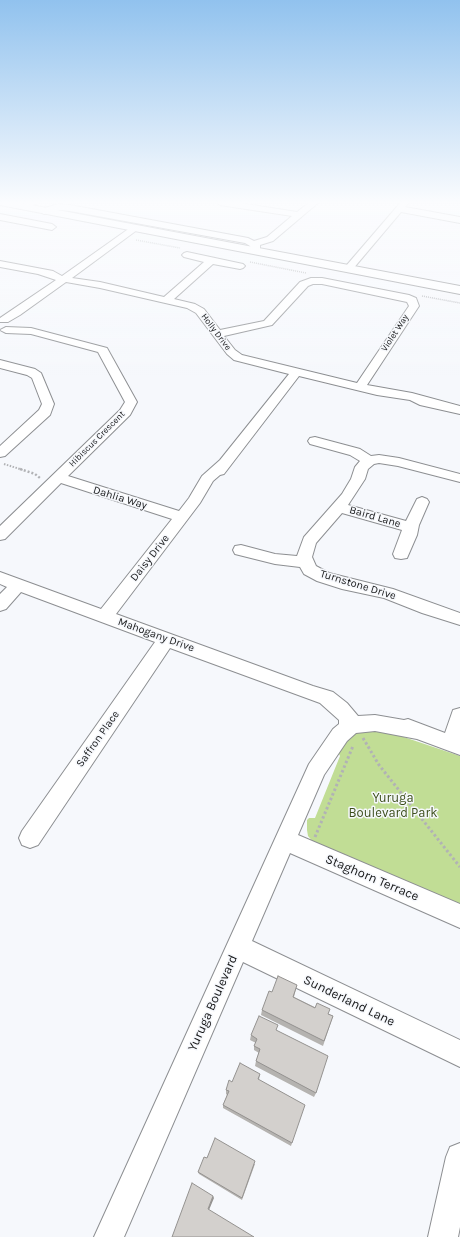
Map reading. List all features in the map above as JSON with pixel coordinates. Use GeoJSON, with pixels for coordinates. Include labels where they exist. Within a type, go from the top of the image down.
{"type":"FeatureCollection","features":[{"type":"Feature","properties":{"kind":"main road"},"geometry":{"type":"LineString","coordinates":[[311,260],[460,290]]}},
{"type":"Feature","properties":{"kind":"street"},"geometry":{"type":"LineString","coordinates":[[2,325],[96,260]]}},
{"type":"Feature","properties":{"kind":"street"},"geometry":{"type":"LineString","coordinates":[[206,260],[240,266]]}},
{"type":"Feature","properties":{"kind":"street"},"geometry":{"type":"LineString","coordinates":[[353,269],[361,260]]}},
{"type":"Feature","properties":{"kind":"street"},"geometry":{"type":"LineString","coordinates":[[166,300],[211,261]]}},
{"type":"Feature","properties":{"kind":"street","name":"Holly Drive"},"geometry":{"type":"LineString","coordinates":[[0,264],[198,308],[217,334],[236,356],[377,391],[402,399],[460,410]]}},
{"type":"Feature","properties":{"kind":"street"},"geometry":{"type":"LineString","coordinates":[[2,325],[12,320],[17,323],[26,312],[40,304],[69,279]]}},
{"type":"Feature","properties":{"kind":"street","name":"Violet Way"},"geometry":{"type":"LineString","coordinates":[[217,334],[268,323],[304,284],[311,281],[322,281],[405,297],[412,300],[414,306],[360,387]]}},
{"type":"Feature","properties":{"kind":"street","name":"Hibiscus Crescent"},"geometry":{"type":"LineString","coordinates":[[17,323],[31,331]]}},
{"type":"Feature","properties":{"kind":"street","name":"Hibiscus Crescent"},"geometry":{"type":"LineString","coordinates":[[0,535],[125,412],[130,402],[103,350],[2,325]]}},
{"type":"Feature","properties":{"kind":"street"},"geometry":{"type":"LineString","coordinates":[[0,364],[31,372],[37,376],[48,404],[45,412],[0,453]]}},
{"type":"Feature","properties":{"kind":"street","name":"Daisy Drive"},"geometry":{"type":"LineString","coordinates":[[104,617],[195,500],[211,486],[213,480],[225,463],[296,372]]}},
{"type":"Feature","properties":{"kind":"street"},"geometry":{"type":"LineString","coordinates":[[315,441],[355,452],[369,461]]}},
{"type":"Feature","properties":{"kind":"street"},"geometry":{"type":"LineString","coordinates":[[241,550],[275,560],[305,562],[305,552],[309,541],[340,507],[353,488],[362,467],[369,461],[379,459],[399,462],[460,478]]}},
{"type":"Feature","properties":{"kind":"street","name":"Dahlia Way"},"geometry":{"type":"LineString","coordinates":[[54,481],[182,517]]}},
{"type":"Feature","properties":{"kind":"street","name":"Baird Lane"},"geometry":{"type":"LineString","coordinates":[[401,554],[409,535],[410,528],[422,502]]}},
{"type":"Feature","properties":{"kind":"street","name":"Baird Lane"},"geometry":{"type":"LineString","coordinates":[[340,507],[410,528]]}},
{"type":"Feature","properties":{"kind":"street","name":"Turnstone Drive"},"geometry":{"type":"LineString","coordinates":[[305,562],[310,570],[323,577],[342,583],[387,593],[460,620]]}},
{"type":"Feature","properties":{"kind":"street","name":"Mahogany Drive"},"geometry":{"type":"LineString","coordinates":[[0,578],[311,693],[350,730]]}},
{"type":"Feature","properties":{"kind":"street"},"geometry":{"type":"LineString","coordinates":[[0,605],[18,585]]}},
{"type":"Feature","properties":{"kind":"street","name":"Saffron Place"},"geometry":{"type":"LineString","coordinates":[[30,838],[167,639]]}},
{"type":"Feature","properties":{"kind":"street"},"geometry":{"type":"LineString","coordinates":[[350,730],[365,723],[417,731],[456,745],[460,716]]}},
{"type":"Feature","properties":{"kind":"street","name":"Yuruga Boulevard"},"geometry":{"type":"LineString","coordinates":[[108,1237],[316,770],[340,735],[350,730]]}},
{"type":"Feature","properties":{"kind":"street","name":"Staghorn Terrace"},"geometry":{"type":"LineString","coordinates":[[285,840],[460,916]]}},
{"type":"Feature","properties":{"kind":"street","name":"Sunderland Lane"},"geometry":{"type":"LineString","coordinates":[[238,947],[460,1054]]}},
{"type":"Feature","properties":{"kind":"street"},"geometry":{"type":"LineString","coordinates":[[443,1237],[460,1157]]}},
{"type":"Feature","properties":{"kind":"path"},"geometry":{"type":"LineString","coordinates":[[0,462],[54,481]]}},
{"type":"Feature","properties":{"kind":"path"},"geometry":{"type":"LineString","coordinates":[[310,851],[350,730],[363,738],[379,765],[460,867]]}},
{"type":"Feature","properties":{"kind":"green space","name":"Yuruga Boulevard Park"},"geometry":{"type":"Polygon","coordinates":[[[362,730],[389,732],[460,756],[460,908],[315,844],[308,836],[307,820],[309,818],[315,818],[340,756],[338,752],[345,739],[362,730]]]}},
{"type":"Feature","properties":{"kind":"building"},"geometry":{"type":"Polygon","coordinates":[[[278,976],[297,985],[293,997],[315,1008],[317,1003],[330,1009],[328,1014],[333,1016],[324,1041],[262,1010],[269,991],[272,992],[278,976]]]}},
{"type":"Feature","properties":{"kind":"building"},"geometry":{"type":"Polygon","coordinates":[[[259,1016],[278,1025],[276,1030],[328,1056],[316,1093],[256,1061],[260,1049],[254,1046],[257,1039],[251,1035],[259,1016]]]}},
{"type":"Feature","properties":{"kind":"building"},"geometry":{"type":"Polygon","coordinates":[[[240,1063],[260,1074],[258,1079],[305,1105],[292,1143],[223,1105],[229,1091],[226,1090],[229,1080],[232,1082],[240,1063]]]}},
{"type":"Feature","properties":{"kind":"building"},"geometry":{"type":"Polygon","coordinates":[[[215,1138],[255,1161],[242,1198],[198,1172],[204,1157],[207,1158],[215,1138]]]}},
{"type":"Feature","properties":{"kind":"building"},"geometry":{"type":"Polygon","coordinates":[[[192,1183],[213,1196],[208,1209],[254,1237],[172,1237],[192,1183]]]}}]}
